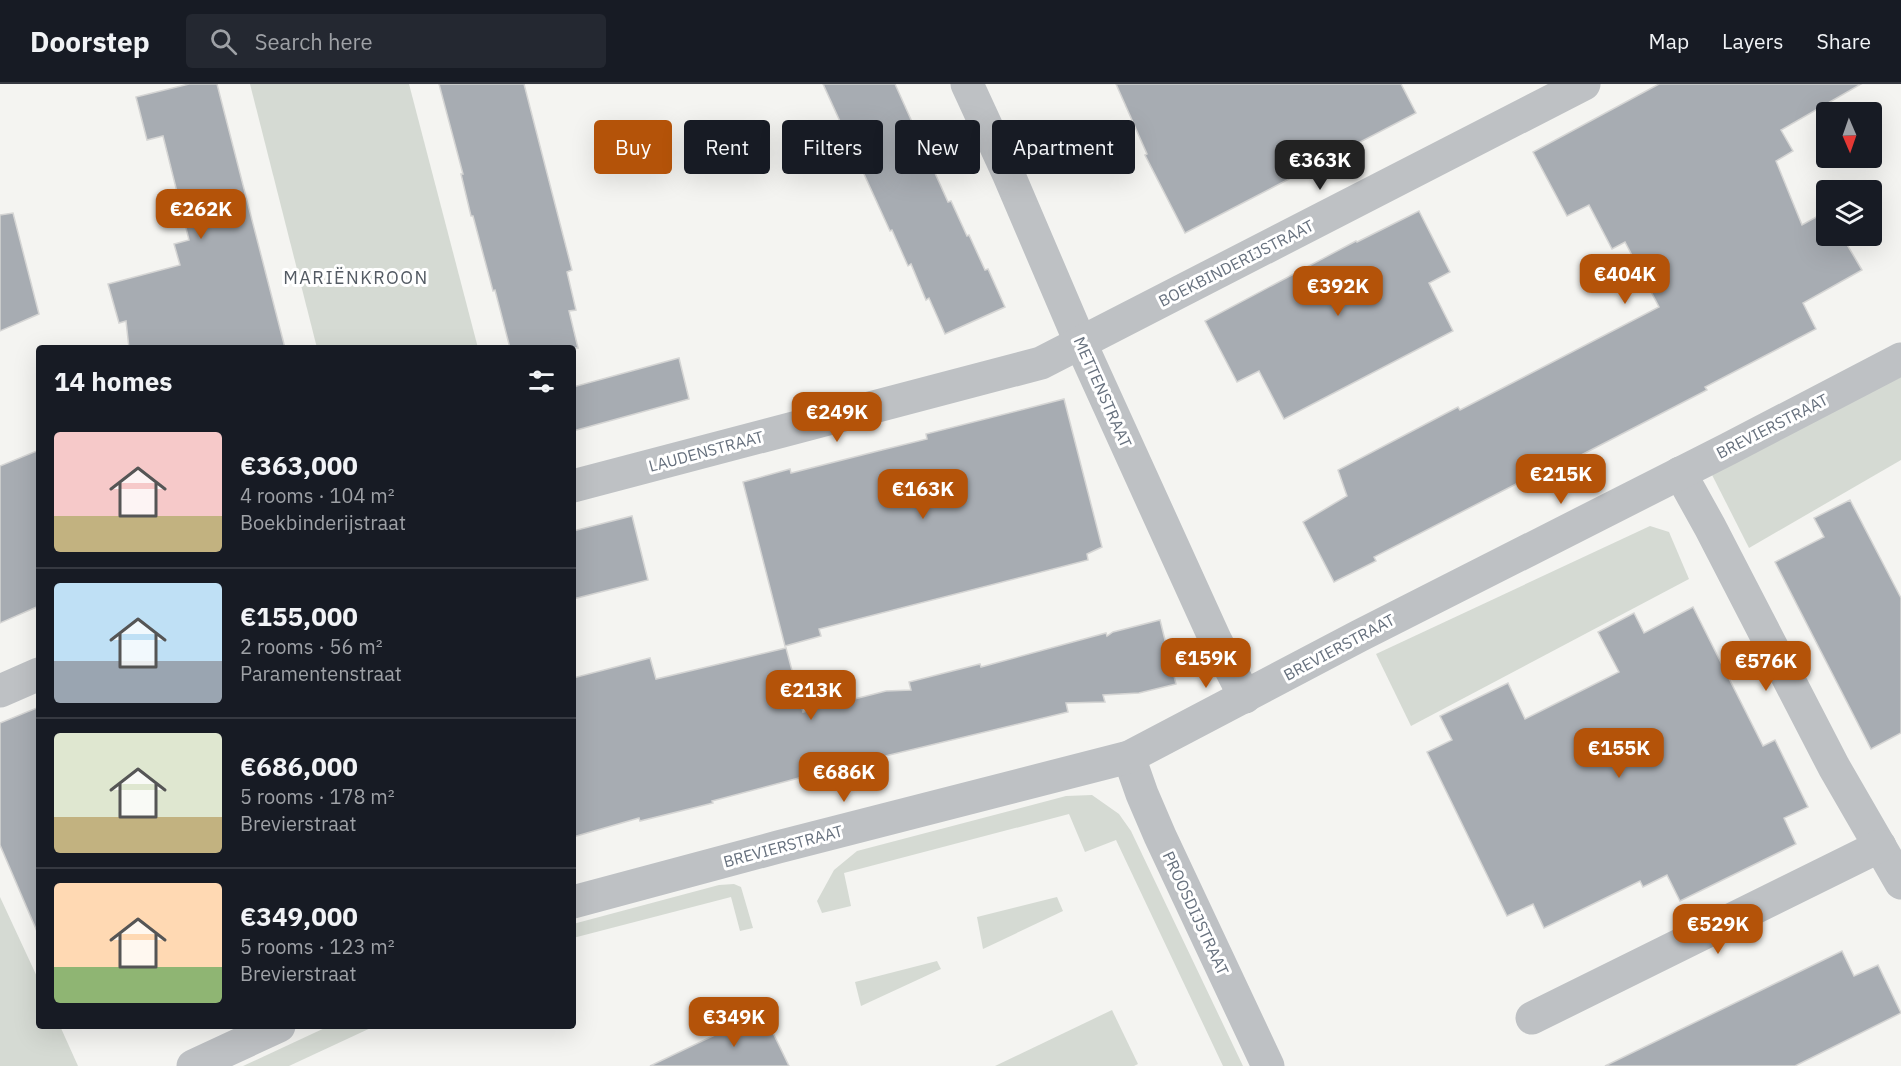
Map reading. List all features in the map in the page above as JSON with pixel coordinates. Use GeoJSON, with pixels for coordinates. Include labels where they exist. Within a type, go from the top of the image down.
{"type":"FeatureCollection","features":[{"type":"Feature","properties":{"kind":"street","name":"METTENSTRAAT"},"geometry":{"type":"LineString","coordinates":[[967,84],[1008,173],[1081,344],[1215,639],[1245,697]]}},
{"type":"Feature","properties":{"kind":"street","name":"BOEKBINDERIJSTRAAT"},"geometry":{"type":"LineString","coordinates":[[1081,344],[1584,84]]}},
{"type":"Feature","properties":{"kind":"street","name":"LAUDENSTRAAT"},"geometry":{"type":"LineString","coordinates":[[576,485],[1041,363],[1081,344]]}},
{"type":"Feature","properties":{"kind":"street","name":"BREVIERSTRAAT"},"geometry":{"type":"LineString","coordinates":[[576,901],[1130,757],[1359,636],[1901,359]]}},
{"type":"Feature","properties":{"kind":"street"},"geometry":{"type":"LineString","coordinates":[[1680,473],[1834,767],[1901,883]]}},
{"type":"Feature","properties":{"kind":"street"},"geometry":{"type":"LineString","coordinates":[[0,691],[36,675]]}},
{"type":"Feature","properties":{"kind":"street","name":"PROOSDIJSTRAAT"},"geometry":{"type":"LineString","coordinates":[[1130,757],[1142,794],[1268,1066]]}},
{"type":"Feature","properties":{"kind":"street"},"geometry":{"type":"LineString","coordinates":[[1533,1018],[1880,846]]}},
{"type":"Feature","properties":{"kind":"street"},"geometry":{"type":"LineString","coordinates":[[193,1066],[273,1029]]}},
{"type":"Feature","properties":{"kind":"shaded area"},"geometry":{"type":"Polygon","coordinates":[[[250,84],[409,84],[477,345],[316,345],[250,84]]]}},
{"type":"Feature","properties":{"kind":"shaded area"},"geometry":{"type":"Polygon","coordinates":[[[1901,377],[1901,460],[1749,548],[1707,465],[1901,377]]]}},
{"type":"Feature","properties":{"kind":"shaded area"},"geometry":{"type":"Polygon","coordinates":[[[1650,526],[1669,532],[1689,579],[1411,726],[1376,654],[1650,526]]]}},
{"type":"Feature","properties":{"kind":"shaded area"},"geometry":{"type":"Polygon","coordinates":[[[1092,795],[1119,814],[1131,831],[1243,1066],[1223,1066],[1116,840],[1085,852],[1069,814],[844,873],[851,906],[822,913],[817,901],[834,870],[857,851],[1066,796],[1092,795]]]}},
{"type":"Feature","properties":{"kind":"shaded area"},"geometry":{"type":"Polygon","coordinates":[[[734,884],[741,887],[753,928],[740,931],[731,897],[576,937],[576,923],[719,885],[734,884]]]}},
{"type":"Feature","properties":{"kind":"shaded area"},"geometry":{"type":"Polygon","coordinates":[[[0,897],[36,975],[36,1029],[61,1029],[78,1066],[0,1066],[0,897]]]}},
{"type":"Feature","properties":{"kind":"shaded area"},"geometry":{"type":"Polygon","coordinates":[[[1057,897],[1063,911],[983,949],[977,917],[1057,897]]]}},
{"type":"Feature","properties":{"kind":"shaded area"},"geometry":{"type":"Polygon","coordinates":[[[937,961],[941,969],[861,1006],[855,982],[937,961]]]}},
{"type":"Feature","properties":{"kind":"shaded area"},"geometry":{"type":"Polygon","coordinates":[[[1112,1010],[1138,1064],[1134,1066],[995,1066],[1112,1010]]]}},
{"type":"Feature","properties":{"kind":"shaded area"},"geometry":{"type":"Polygon","coordinates":[[[323,1029],[369,1029],[289,1066],[243,1066],[323,1029]]]}},
{"type":"Feature","properties":{"kind":"building"},"geometry":{"type":"Polygon","coordinates":[[[189,84],[217,84],[284,345],[129,345],[126,321],[119,323],[108,284],[180,265],[174,244],[189,240],[163,136],[147,140],[136,97],[189,84]]]}},
{"type":"Feature","properties":{"kind":"building"},"geometry":{"type":"Polygon","coordinates":[[[439,84],[524,84],[572,270],[567,272],[576,310],[569,311],[578,348],[576,345],[509,345],[495,290],[493,291],[473,216],[471,216],[461,174],[463,174],[439,84]]]}},
{"type":"Feature","properties":{"kind":"building"},"geometry":{"type":"Polygon","coordinates":[[[823,84],[895,84],[911,120],[895,120],[895,174],[935,174],[948,202],[951,201],[967,236],[969,235],[985,270],[988,269],[1005,307],[945,334],[929,298],[926,300],[911,264],[908,266],[892,230],[890,231],[864,174],[883,174],[883,120],[839,120],[823,84]]]}},
{"type":"Feature","properties":{"kind":"building"},"geometry":{"type":"Polygon","coordinates":[[[1116,84],[1401,84],[1416,113],[1185,233],[1145,155],[1147,154],[1135,127],[1135,120],[1132,120],[1116,84]]]}},
{"type":"Feature","properties":{"kind":"building"},"geometry":{"type":"Polygon","coordinates":[[[1659,84],[1861,84],[1830,102],[1816,102],[1816,110],[1781,130],[1793,151],[1776,161],[1802,225],[1816,217],[1816,246],[1848,246],[1862,270],[1803,303],[1816,329],[1705,387],[1707,390],[1558,467],[1520,486],[1518,483],[1374,557],[1376,561],[1334,582],[1303,522],[1347,496],[1338,470],[1458,407],[1460,410],[1659,307],[1625,242],[1612,249],[1589,205],[1567,216],[1533,152],[1659,84]]]}},
{"type":"Feature","properties":{"kind":"building"},"geometry":{"type":"Polygon","coordinates":[[[1419,211],[1450,272],[1429,283],[1453,331],[1284,419],[1259,371],[1237,382],[1205,321],[1356,241],[1419,211]]]}},
{"type":"Feature","properties":{"kind":"building"},"geometry":{"type":"Polygon","coordinates":[[[13,213],[39,314],[0,331],[0,215],[13,213]]]}},
{"type":"Feature","properties":{"kind":"building"},"geometry":{"type":"Polygon","coordinates":[[[679,358],[689,399],[576,430],[576,386],[679,358]]]}},
{"type":"Feature","properties":{"kind":"building"},"geometry":{"type":"Polygon","coordinates":[[[1064,399],[1102,547],[1087,554],[1088,560],[819,629],[821,636],[785,646],[743,482],[790,469],[791,473],[927,439],[926,434],[1064,399]]]}},
{"type":"Feature","properties":{"kind":"building"},"geometry":{"type":"Polygon","coordinates":[[[36,451],[36,607],[0,623],[0,466],[36,451]]]}},
{"type":"Feature","properties":{"kind":"building"},"geometry":{"type":"Polygon","coordinates":[[[1850,500],[1901,598],[1901,733],[1871,749],[1775,562],[1824,537],[1814,518],[1850,500]]]}},
{"type":"Feature","properties":{"kind":"building"},"geometry":{"type":"Polygon","coordinates":[[[632,516],[648,580],[576,598],[576,530],[632,516]]]}},
{"type":"Feature","properties":{"kind":"building"},"geometry":{"type":"Polygon","coordinates":[[[1693,607],[1763,746],[1775,740],[1808,807],[1784,818],[1796,844],[1680,901],[1667,875],[1643,887],[1640,881],[1544,928],[1533,904],[1507,916],[1427,752],[1452,740],[1440,716],[1508,683],[1525,719],[1619,672],[1598,632],[1634,613],[1644,633],[1693,607]]]}},
{"type":"Feature","properties":{"kind":"building"},"geometry":{"type":"Polygon","coordinates":[[[1160,620],[1176,684],[1139,693],[1103,695],[1105,702],[1066,703],[1068,712],[877,758],[853,758],[855,767],[819,776],[818,773],[712,801],[713,803],[640,821],[639,818],[576,836],[576,677],[650,658],[656,679],[786,648],[803,712],[886,691],[911,690],[909,682],[980,664],[981,667],[1106,633],[1107,636],[1113,632],[1160,620]]]}},
{"type":"Feature","properties":{"kind":"building"},"geometry":{"type":"Polygon","coordinates":[[[36,708],[36,929],[0,845],[0,723],[36,708]]]}},
{"type":"Feature","properties":{"kind":"building"},"geometry":{"type":"Polygon","coordinates":[[[1842,951],[1854,976],[1878,965],[1901,1013],[1795,1066],[1605,1066],[1842,951]]]}},
{"type":"Feature","properties":{"kind":"building"},"geometry":{"type":"Polygon","coordinates":[[[763,1012],[789,1066],[650,1066],[763,1012]]]}},
{"type":"Feature","properties":{"kind":"district","name":"MARIËNKROON"},"geometry":{"type":"Point","coordinates":[356,277]}}]}
